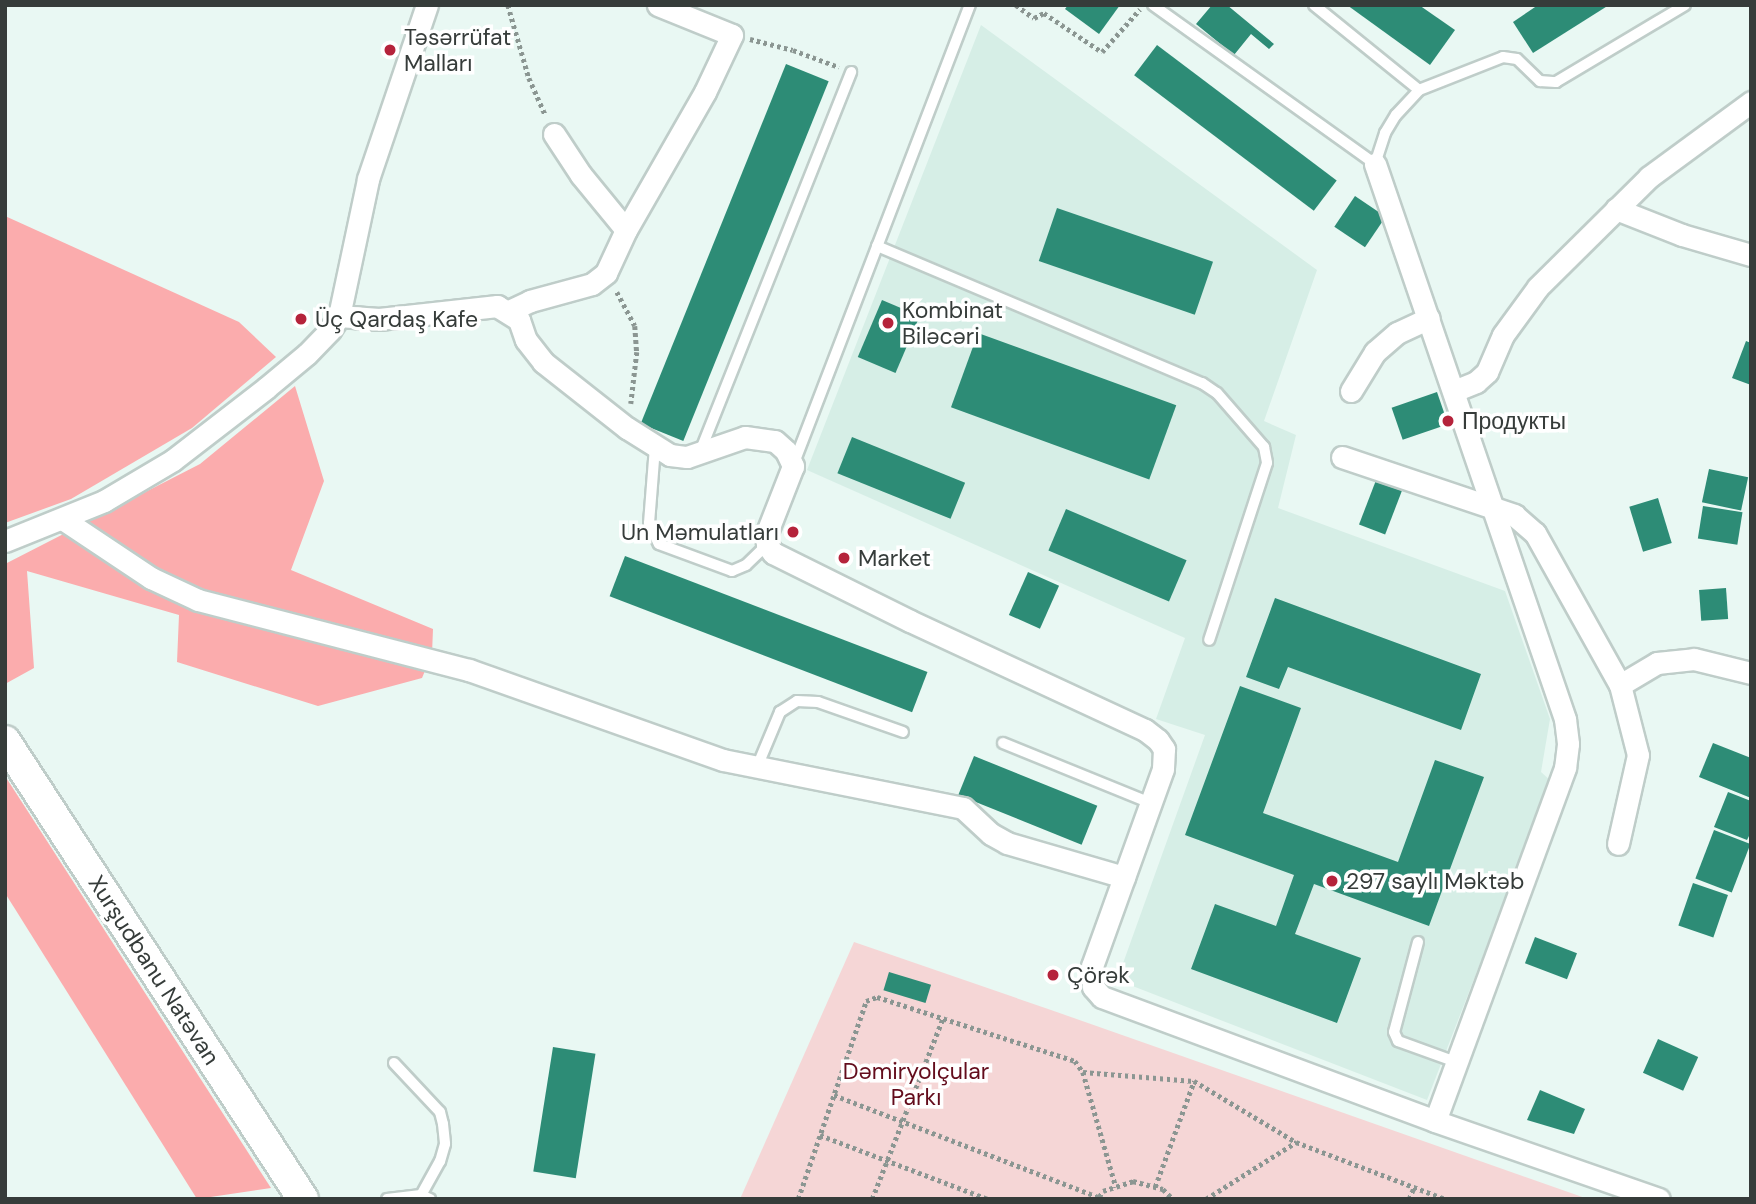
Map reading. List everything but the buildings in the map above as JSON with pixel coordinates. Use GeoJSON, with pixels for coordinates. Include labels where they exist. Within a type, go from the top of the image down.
{"type":"FeatureCollection","features":[{"type":"Feature","properties":{"kind":"main road","name":"Xurşudbanu Natəvan"},"geometry":{"type":"LineString","coordinates":[[5,741],[303,1199]]}},
{"type":"Feature","properties":{"kind":"street"},"geometry":{"type":"LineString","coordinates":[[5,541],[64,520],[104,501],[199,441],[307,354],[339,316],[352,244],[368,179],[427,5]]}},
{"type":"Feature","properties":{"kind":"street"},"geometry":{"type":"LineString","coordinates":[[509,311],[530,301],[592,284],[606,273],[626,230],[705,92],[732,36],[658,5]]}},
{"type":"Feature","properties":{"kind":"street"},"geometry":{"type":"LineString","coordinates":[[1454,391],[1476,382],[1487,372],[1503,335],[1538,287],[1616,209],[1649,177],[1751,102]]}},
{"type":"Feature","properties":{"kind":"street"},"geometry":{"type":"LineString","coordinates":[[554,134],[581,175],[626,230]]}},
{"type":"Feature","properties":{"kind":"street"},"geometry":{"type":"LineString","coordinates":[[1375,164],[1564,719],[1567,744],[1565,768],[1435,1121]]}},
{"type":"Feature","properties":{"kind":"street"},"geometry":{"type":"LineString","coordinates":[[1616,209],[1682,235],[1751,255]]}},
{"type":"Feature","properties":{"kind":"street"},"geometry":{"type":"LineString","coordinates":[[339,316],[379,319],[497,306],[509,311],[519,320],[526,340],[543,362],[627,428],[670,455],[687,457],[699,454],[729,440],[766,438],[775,441],[786,452],[793,466],[770,523],[767,545],[784,559],[897,615],[1145,730],[1158,740],[1166,757],[1092,966],[1093,987],[1102,997],[1435,1121],[1659,1199]]}},
{"type":"Feature","properties":{"kind":"street"},"geometry":{"type":"LineString","coordinates":[[1351,391],[1375,352],[1397,332],[1429,317]]}},
{"type":"Feature","properties":{"kind":"street"},"geometry":{"type":"LineString","coordinates":[[1342,457],[1514,515],[1535,533],[1620,685],[1638,755],[1618,844]]}},
{"type":"Feature","properties":{"kind":"street"},"geometry":{"type":"LineString","coordinates":[[64,520],[151,578],[198,600],[470,670],[723,760],[963,808],[990,834],[1007,843],[1124,877]]}},
{"type":"Feature","properties":{"kind":"street"},"geometry":{"type":"LineString","coordinates":[[1620,685],[1657,663],[1694,659],[1751,673]]}},
{"type":"Feature","properties":{"kind":"lane"},"geometry":{"type":"LineString","coordinates":[[793,466],[970,5]]}},
{"type":"Feature","properties":{"kind":"lane"},"geometry":{"type":"LineString","coordinates":[[1153,5],[1375,164],[1385,133],[1396,115],[1419,90],[1503,57],[1517,59],[1540,81],[1556,82],[1685,5]]}},
{"type":"Feature","properties":{"kind":"lane"},"geometry":{"type":"LineString","coordinates":[[1314,5],[1419,90]]}},
{"type":"Feature","properties":{"kind":"lane"},"geometry":{"type":"LineString","coordinates":[[699,454],[851,72]]}},
{"type":"Feature","properties":{"kind":"lane"},"geometry":{"type":"LineString","coordinates":[[877,246],[1202,383],[1217,393],[1264,447],[1267,463],[1209,640]]}},
{"type":"Feature","properties":{"kind":"lane"},"geometry":{"type":"LineString","coordinates":[[655,447],[649,523],[659,544],[732,571],[746,565],[767,545]]}},
{"type":"Feature","properties":{"kind":"lane"},"geometry":{"type":"LineString","coordinates":[[757,767],[780,712],[797,701],[818,702],[903,733]]}},
{"type":"Feature","properties":{"kind":"lane"},"geometry":{"type":"LineString","coordinates":[[1003,743],[1151,803]]}},
{"type":"Feature","properties":{"kind":"lane"},"geometry":{"type":"LineString","coordinates":[[1419,942],[1394,1032],[1398,1041],[1456,1062]]}},
{"type":"Feature","properties":{"kind":"lane"},"geometry":{"type":"LineString","coordinates":[[387,1199],[426,1197],[445,1144],[440,1112],[394,1063]]}},
{"type":"Feature","properties":{"kind":"path"},"geometry":{"type":"LineString","coordinates":[[508,5],[529,78],[554,134]]}},
{"type":"Feature","properties":{"kind":"path"},"geometry":{"type":"LineString","coordinates":[[1016,5],[1034,18],[1044,13],[1102,52],[1143,5]]}},
{"type":"Feature","properties":{"kind":"path"},"geometry":{"type":"LineString","coordinates":[[769,43],[851,72]]}},
{"type":"Feature","properties":{"kind":"path"},"geometry":{"type":"LineString","coordinates":[[606,273],[635,326],[635,378],[627,428]]}},
{"type":"Feature","properties":{"kind":"path"},"geometry":{"type":"LineString","coordinates":[[798,1199],[866,1001],[877,997],[1074,1061],[1083,1072],[1116,1187]]}},
{"type":"Feature","properties":{"kind":"path"},"geometry":{"type":"LineString","coordinates":[[872,1199],[943,1018]]}},
{"type":"Feature","properties":{"kind":"path"},"geometry":{"type":"LineString","coordinates":[[1083,1072],[1194,1081],[1297,1142],[1445,1199]]}},
{"type":"Feature","properties":{"kind":"path"},"geometry":{"type":"LineString","coordinates":[[1155,1187],[1194,1081]]}},
{"type":"Feature","properties":{"kind":"path"},"geometry":{"type":"LineString","coordinates":[[834,1095],[904,1119],[1098,1198],[1103,1191],[1133,1181],[1164,1189],[1173,1199]]}},
{"type":"Feature","properties":{"kind":"path"},"geometry":{"type":"LineString","coordinates":[[820,1135],[988,1199]]}},
{"type":"Feature","properties":{"kind":"path"},"geometry":{"type":"LineString","coordinates":[[1206,1199],[1297,1142]]}},
{"type":"Feature","properties":{"kind":"path"},"geometry":{"type":"LineString","coordinates":[[1409,1199],[1414,1186]]}},
{"type":"Feature","properties":{"kind":"shaded area"},"geometry":{"type":"Polygon","coordinates":[[[981,25],[1317,270],[1264,421],[1296,435],[1278,508],[1505,591],[1550,719],[1541,772],[1551,781],[1427,1100],[1117,980],[1205,735],[1156,719],[1185,638],[807,470],[981,25]]]}},
{"type":"Feature","properties":{"kind":"shaded area"},"geometry":{"type":"Polygon","coordinates":[[[5,216],[239,322],[276,357],[192,428],[71,499],[5,523],[5,216]]]}},
{"type":"Feature","properties":{"kind":"shaded area"},"geometry":{"type":"Polygon","coordinates":[[[295,386],[324,481],[291,570],[433,629],[432,654],[422,678],[318,706],[177,662],[179,615],[27,571],[34,668],[5,684],[5,564],[200,464],[295,386]]]}},
{"type":"Feature","properties":{"kind":"shaded area"},"geometry":{"type":"Polygon","coordinates":[[[5,776],[271,1188],[197,1199],[5,893],[5,776]]]}},
{"type":"Feature","properties":{"kind":"green space","name":"Dəmiryolçular Parkı"},"geometry":{"type":"Polygon","coordinates":[[[854,942],[1051,1010],[1588,1199],[740,1199],[854,942]]]}},
{"type":"Feature","properties":{"kind":"place","name":"Təsərrüfat Malları"},"geometry":{"type":"Point","coordinates":[390,50]}},
{"type":"Feature","properties":{"kind":"place","name":"Üç Qardaş Kafe"},"geometry":{"type":"Point","coordinates":[301,319]}},
{"type":"Feature","properties":{"kind":"place","name":"Kombinat Biləcəri"},"geometry":{"type":"Point","coordinates":[888,323]}},
{"type":"Feature","properties":{"kind":"place","name":"Продукты"},"geometry":{"type":"Point","coordinates":[1448,421]}},
{"type":"Feature","properties":{"kind":"place","name":"Un Məmulatları"},"geometry":{"type":"Point","coordinates":[793,532]}},
{"type":"Feature","properties":{"kind":"place","name":"Market"},"geometry":{"type":"Point","coordinates":[844,558]}},
{"type":"Feature","properties":{"kind":"place","name":"297 saylı Məktəb"},"geometry":{"type":"Point","coordinates":[1332,881]}},
{"type":"Feature","properties":{"kind":"place","name":"Çörək"},"geometry":{"type":"Point","coordinates":[1053,975]}}]}
